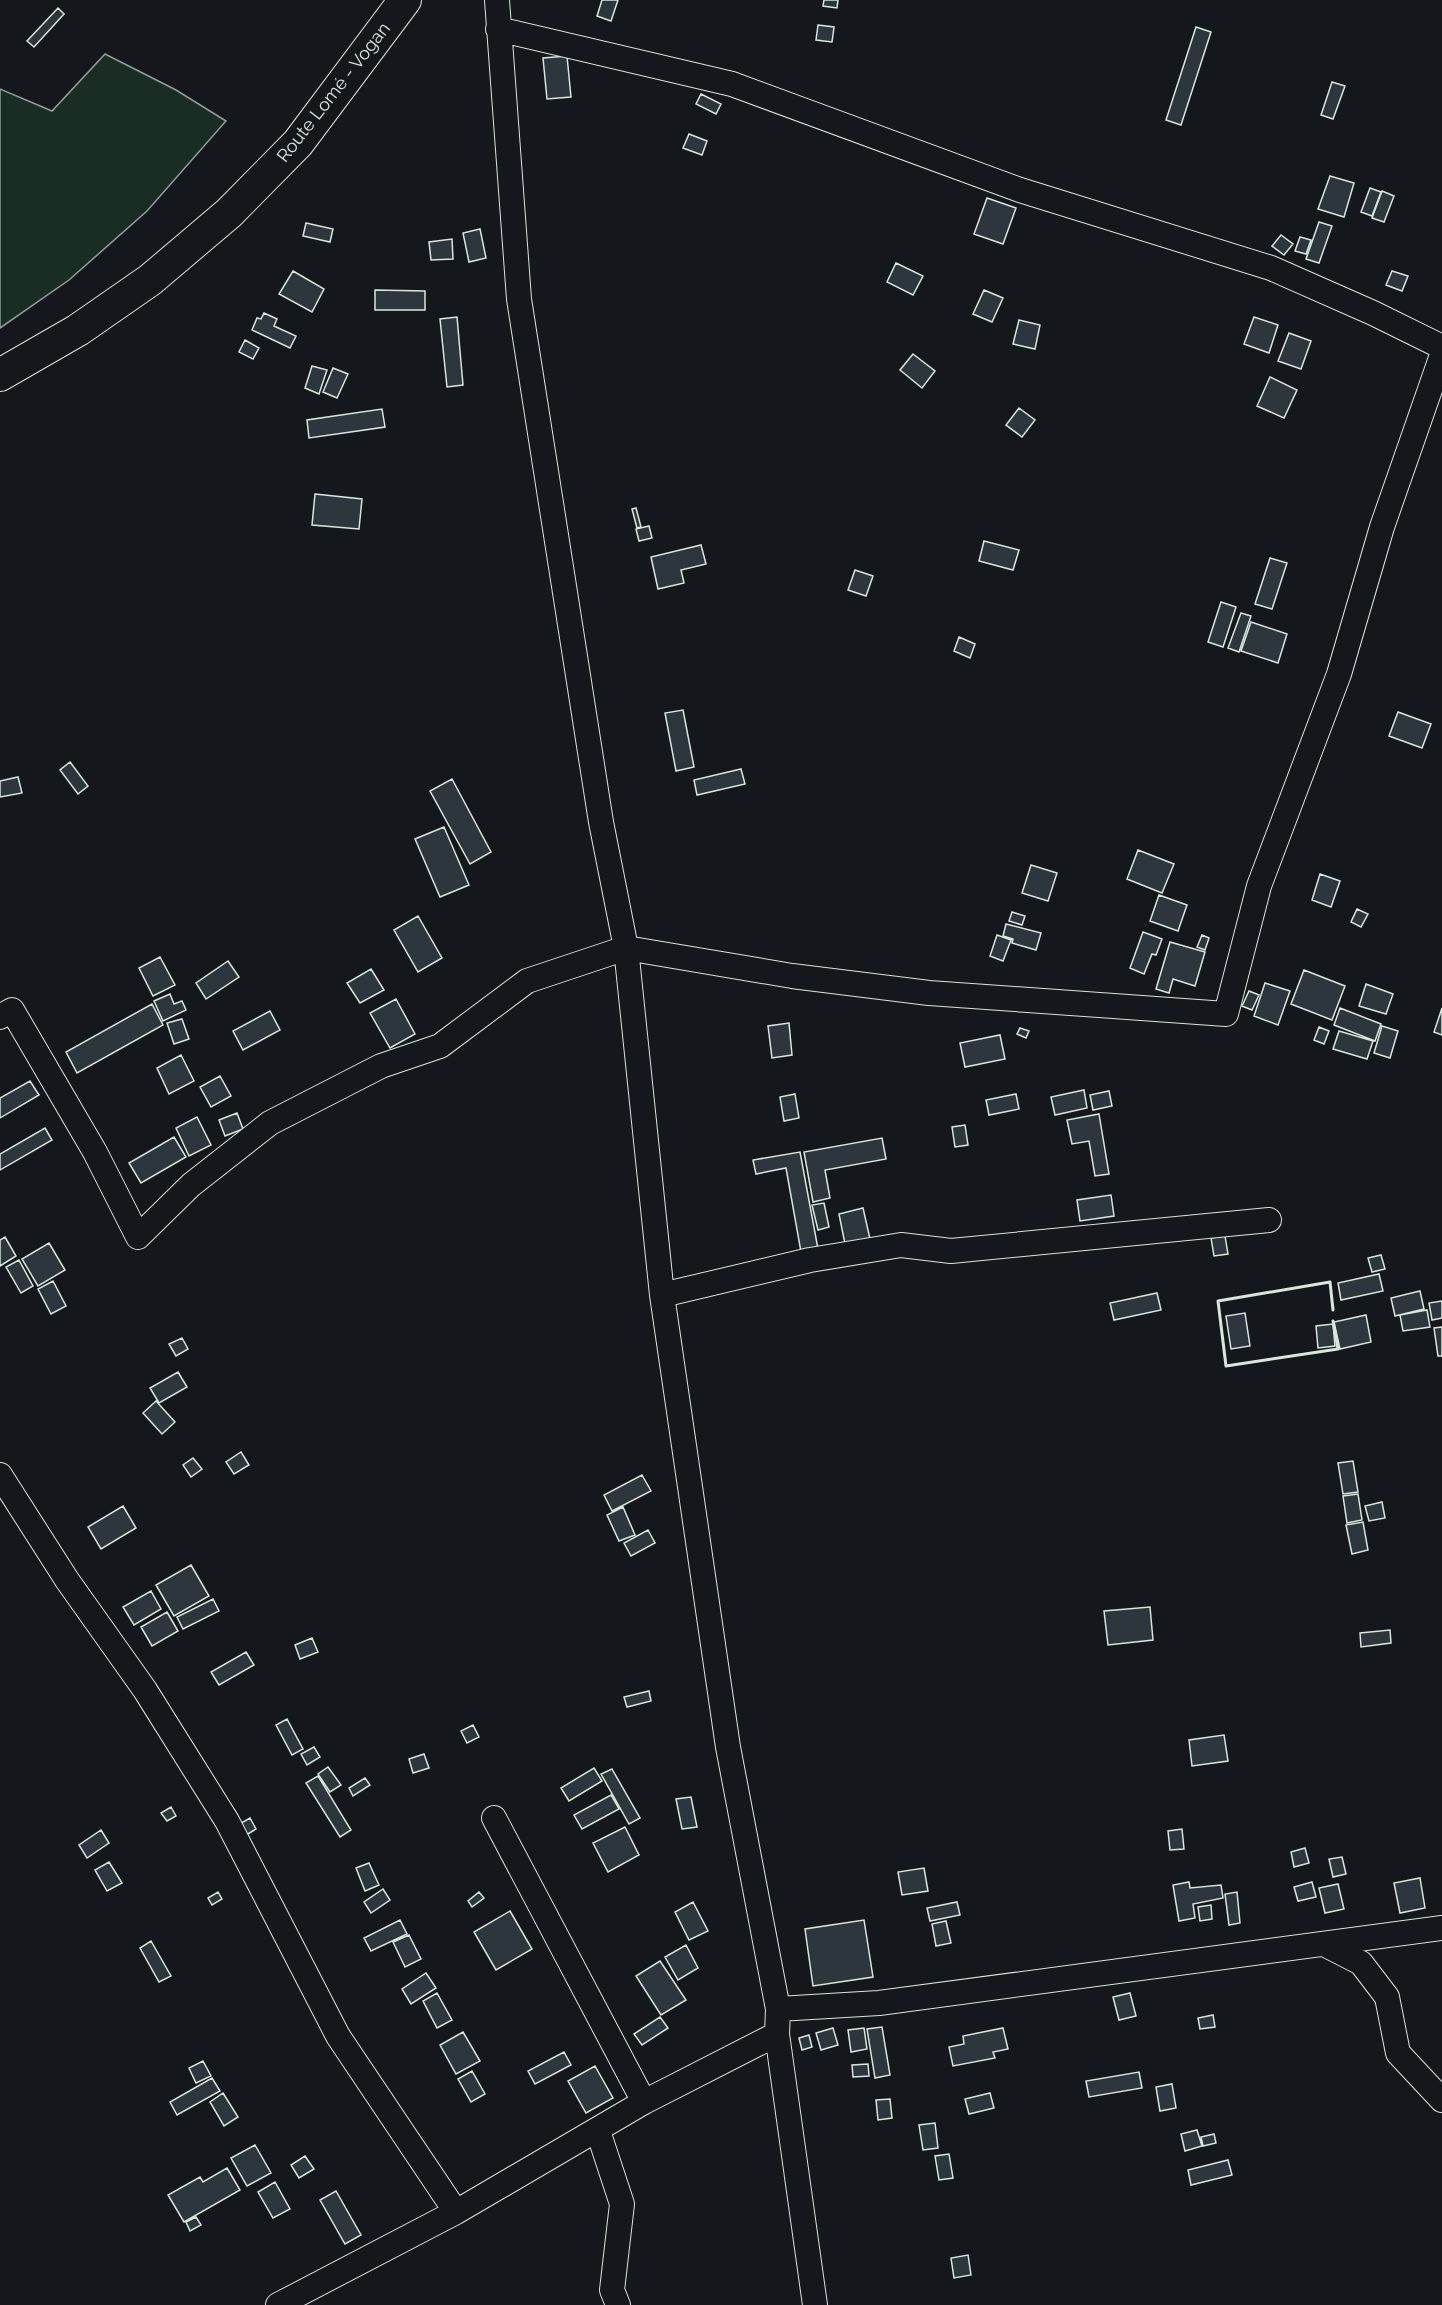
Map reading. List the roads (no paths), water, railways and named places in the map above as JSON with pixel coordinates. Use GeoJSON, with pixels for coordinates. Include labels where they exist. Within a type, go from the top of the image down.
{"type":"FeatureCollection","features":[{"type":"Feature","properties":{"kind":"main road","name":"Route Lomé - Vogan"},"geometry":{"type":"LineString","coordinates":[[0,375],[78,330],[141,286],[229,213],[298,143],[405,0]]}},
{"type":"Feature","properties":{"kind":"street"},"geometry":{"type":"LineString","coordinates":[[497,0],[519,299],[601,822],[626,948],[662,1295],[728,1747],[778,2009],[777,2034],[815,2305]]}},
{"type":"Feature","properties":{"kind":"street"},"geometry":{"type":"LineString","coordinates":[[498,29],[732,84],[1020,190],[1271,268],[1442,347]]}},
{"type":"Feature","properties":{"kind":"street"},"geometry":{"type":"LineString","coordinates":[[0,1017],[12,1010],[95,1152],[138,1237],[191,1185],[270,1123],[381,1066],[440,1046],[527,981],[626,948],[792,976],[929,993],[1226,1014],[1259,886],[1339,674],[1382,527],[1442,355]]}},
{"type":"Feature","properties":{"kind":"street"},"geometry":{"type":"LineString","coordinates":[[662,1295],[810,1260],[901,1245],[951,1251],[1269,1220]]}},
{"type":"Feature","properties":{"kind":"street"},"geometry":{"type":"LineString","coordinates":[[0,1475],[67,1580],[145,1690],[227,1821],[338,2036],[456,2211]]}},
{"type":"Feature","properties":{"kind":"street"},"geometry":{"type":"LineString","coordinates":[[494,1818],[644,2102]]}},
{"type":"Feature","properties":{"kind":"street"},"geometry":{"type":"LineString","coordinates":[[778,2009],[879,2003],[1442,1928]]}},
{"type":"Feature","properties":{"kind":"street"},"geometry":{"type":"LineString","coordinates":[[1324,1944],[1361,1964],[1387,1997],[1398,2053],[1442,2100]]}},
{"type":"Feature","properties":{"kind":"street"},"geometry":{"type":"LineString","coordinates":[[278,2305],[456,2211],[598,2131],[644,2102],[777,2034]]}},
{"type":"Feature","properties":{"kind":"street"},"geometry":{"type":"LineString","coordinates":[[598,2131],[622,2204],[612,2290],[618,2305]]}}]}
